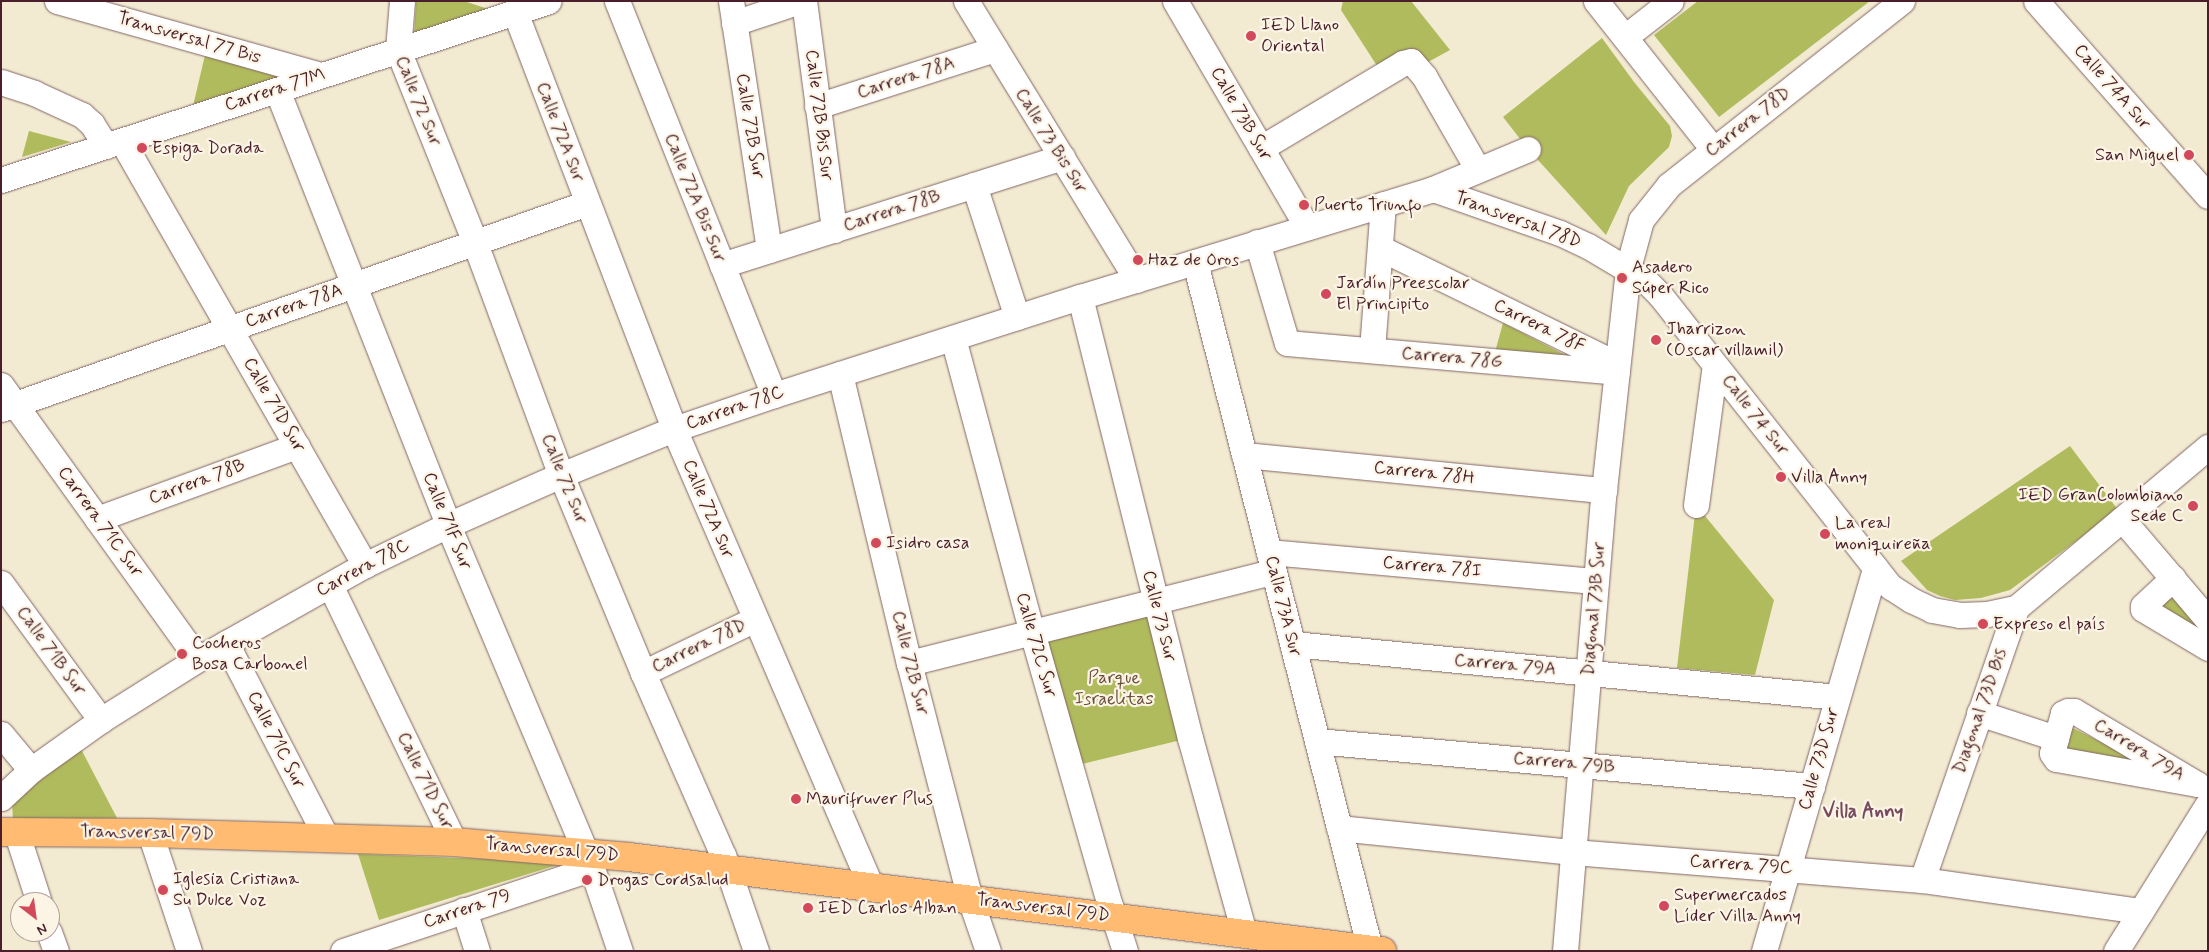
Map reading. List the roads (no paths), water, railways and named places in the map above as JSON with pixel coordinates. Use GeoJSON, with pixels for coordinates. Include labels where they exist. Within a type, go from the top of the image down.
{"type":"FeatureCollection","features":[{"type":"Feature","properties":{"kind":"main road","name":"Transversal 79D"},"geometry":{"type":"LineString","coordinates":[[8,831],[326,837],[454,842],[589,861],[630,857],[1113,916],[1261,940],[1376,950]]}},
{"type":"Feature","properties":{"kind":"street","name":"Transversal 77 Bis"},"geometry":{"type":"LineString","coordinates":[[57,1],[124,10],[322,75]]}},
{"type":"Feature","properties":{"kind":"street","name":"Calle 72 Sur"},"geometry":{"type":"LineString","coordinates":[[402,1],[398,50],[475,243],[561,475],[643,672],[729,870],[756,951]]}},
{"type":"Feature","properties":{"kind":"street","name":"Carrera 77M"},"geometry":{"type":"LineString","coordinates":[[1,180],[549,1]]}},
{"type":"Feature","properties":{"kind":"street","name":"Calle 72A Bis Sur"},"geometry":{"type":"LineString","coordinates":[[617,1],[774,395]]}},
{"type":"Feature","properties":{"kind":"street"},"geometry":{"type":"LineString","coordinates":[[732,12],[802,1]]}},
{"type":"Feature","properties":{"kind":"street","name":"Calle 72B Bis Sur"},"geometry":{"type":"LineString","coordinates":[[802,1],[834,230]]}},
{"type":"Feature","properties":{"kind":"street","name":"Calle 73 Bis Sur"},"geometry":{"type":"LineString","coordinates":[[966,1],[1137,280]]}},
{"type":"Feature","properties":{"kind":"street","name":"Calle 73B Sur"},"geometry":{"type":"LineString","coordinates":[[1175,1],[1307,227]]}},
{"type":"Feature","properties":{"kind":"street"},"geometry":{"type":"LineString","coordinates":[[1596,1],[1713,149]]}},
{"type":"Feature","properties":{"kind":"street"},"geometry":{"type":"LineString","coordinates":[[1624,37],[1670,1]]}},
{"type":"Feature","properties":{"kind":"street","name":"Carrera 78D"},"geometry":{"type":"LineString","coordinates":[[1628,268],[1641,220],[1669,185],[1902,1]]}},
{"type":"Feature","properties":{"kind":"street","name":"Calle 74A Sur"},"geometry":{"type":"LineString","coordinates":[[2036,1],[2208,196]]}},
{"type":"Feature","properties":{"kind":"street","name":"Calle 72A Sur"},"geometry":{"type":"LineString","coordinates":[[515,12],[674,429],[872,888]]}},
{"type":"Feature","properties":{"kind":"street","name":"Calle 72B Sur"},"geometry":{"type":"LineString","coordinates":[[732,12],[769,250]]}},
{"type":"Feature","properties":{"kind":"street","name":"Carrera 78A"},"geometry":{"type":"LineString","coordinates":[[817,106],[995,49]]}},
{"type":"Feature","properties":{"kind":"street"},"geometry":{"type":"LineString","coordinates":[[1261,148],[1403,63],[1411,61],[1424,76],[1478,170]]}},
{"type":"Feature","properties":{"kind":"street","name":"Calle 71D Sur"},"geometry":{"type":"LineString","coordinates":[[1,82],[34,93],[82,115],[114,143],[230,329],[366,565]]}},
{"type":"Feature","properties":{"kind":"street","name":"Calle 71F Sur"},"geometry":{"type":"LineString","coordinates":[[277,90],[448,525],[589,861],[620,951]]}},
{"type":"Feature","properties":{"kind":"street","name":"Carrera 78C"},"geometry":{"type":"LineString","coordinates":[[1,798],[31,770],[101,720],[198,659],[366,565],[448,525],[561,475],[674,429],[774,395],[1080,297],[1433,189],[1528,149]]}},
{"type":"Feature","properties":{"kind":"street","name":"Carrera 78B"},"geometry":{"type":"LineString","coordinates":[[722,265],[1062,157]]}},
{"type":"Feature","properties":{"kind":"street"},"geometry":{"type":"LineString","coordinates":[[974,185],[1017,317]]}},
{"type":"Feature","properties":{"kind":"street","name":"Transversal 78D"},"geometry":{"type":"LineString","coordinates":[[1433,189],[1560,233],[1628,268]]}},
{"type":"Feature","properties":{"kind":"street","name":"Carrera 78A"},"geometry":{"type":"LineString","coordinates":[[6,399],[230,329],[588,203]]}},
{"type":"Feature","properties":{"kind":"street"},"geometry":{"type":"LineString","coordinates":[[1372,350],[1383,204]]}},
{"type":"Feature","properties":{"kind":"street","name":"Carrera 78G"},"geometry":{"type":"LineString","coordinates":[[1258,242],[1287,343],[1617,368]]}},
{"type":"Feature","properties":{"kind":"street","name":"Carrera 78F"},"geometry":{"type":"LineString","coordinates":[[1380,248],[1617,368]]}},
{"type":"Feature","properties":{"kind":"street","name":"Calle 73A Sur"},"geometry":{"type":"LineString","coordinates":[[1195,262],[1339,828],[1376,950]]}},
{"type":"Feature","properties":{"kind":"street","name":"Calle 74 Sur"},"geometry":{"type":"LineString","coordinates":[[1628,268],[1660,296],[1891,587],[1911,600],[1932,610],[1960,615],[1987,614],[2016,608]]}},
{"type":"Feature","properties":{"kind":"street","name":"Diagonal 73B Sur"},"geometry":{"type":"LineString","coordinates":[[1565,951],[1604,490],[1628,268]]}},
{"type":"Feature","properties":{"kind":"street","name":"Calle 73 Sur"},"geometry":{"type":"LineString","coordinates":[[1080,297],[1155,601],[1261,940]]}},
{"type":"Feature","properties":{"kind":"street","name":"Calle 72C Sur"},"geometry":{"type":"LineString","coordinates":[[953,338],[1032,632],[1113,916],[1125,951]]}},
{"type":"Feature","properties":{"kind":"street"},"geometry":{"type":"LineString","coordinates":[[1696,505],[1715,365]]}},
{"type":"Feature","properties":{"kind":"street","name":"Calle 72B Sur"},"geometry":{"type":"LineString","coordinates":[[840,374],[909,663],[970,899],[988,951]]}},
{"type":"Feature","properties":{"kind":"street","name":"Carrera 71C Sur"},"geometry":{"type":"LineString","coordinates":[[6,399],[97,519],[198,659]]}},
{"type":"Feature","properties":{"kind":"street","name":"Carrera 78B"},"geometry":{"type":"LineString","coordinates":[[97,519],[297,446]]}},
{"type":"Feature","properties":{"kind":"street"},"geometry":{"type":"LineString","coordinates":[[2016,608],[2208,447]]}},
{"type":"Feature","properties":{"kind":"street","name":"Carrera 78H"},"geometry":{"type":"LineString","coordinates":[[1244,455],[1604,490]]}},
{"type":"Feature","properties":{"kind":"street"},"geometry":{"type":"LineString","coordinates":[[2122,519],[2208,620]]}},
{"type":"Feature","properties":{"kind":"street"},"geometry":{"type":"LineString","coordinates":[[909,663],[1155,601],[1271,561]]}},
{"type":"Feature","properties":{"kind":"street","name":"Carrera 78I"},"geometry":{"type":"LineString","coordinates":[[1271,561],[1596,581]]}},
{"type":"Feature","properties":{"kind":"street","name":"Calle 73D Sur"},"geometry":{"type":"LineString","coordinates":[[1764,951],[1875,568]]}},
{"type":"Feature","properties":{"kind":"street"},"geometry":{"type":"LineString","coordinates":[[2173,578],[2143,606],[2143,609],[2208,648]]}},
{"type":"Feature","properties":{"kind":"street","name":"Calle 71B Sur"},"geometry":{"type":"LineString","coordinates":[[1,583],[101,720]]}},
{"type":"Feature","properties":{"kind":"street","name":"Calle 71D Sur"},"geometry":{"type":"LineString","coordinates":[[330,585],[454,842]]}},
{"type":"Feature","properties":{"kind":"street","name":"Diagonal 73D Bis"},"geometry":{"type":"LineString","coordinates":[[1922,880],[2016,608]]}},
{"type":"Feature","properties":{"kind":"street","name":"Carrera 78D"},"geometry":{"type":"LineString","coordinates":[[643,672],[755,618]]}},
{"type":"Feature","properties":{"kind":"street","name":"Calle 71C Sur"},"geometry":{"type":"LineString","coordinates":[[226,643],[326,837]]}},
{"type":"Feature","properties":{"kind":"street","name":"Carrera 79A"},"geometry":{"type":"LineString","coordinates":[[1292,644],[1837,697]]}},
{"type":"Feature","properties":{"kind":"street","name":"Carrera 79A"},"geometry":{"type":"LineString","coordinates":[[2074,711],[2197,784],[2056,759],[2052,753],[2056,738],[2063,714],[2074,711]]}},
{"type":"Feature","properties":{"kind":"street"},"geometry":{"type":"LineString","coordinates":[[1980,713],[2056,738]]}},
{"type":"Feature","properties":{"kind":"street"},"geometry":{"type":"LineString","coordinates":[[1,734],[31,770]]}},
{"type":"Feature","properties":{"kind":"street","name":"Carrera 79B"},"geometry":{"type":"LineString","coordinates":[[1317,740],[1812,786]]}},
{"type":"Feature","properties":{"kind":"street"},"geometry":{"type":"LineString","coordinates":[[2116,951],[2208,804]]}},
{"type":"Feature","properties":{"kind":"street","name":"Carrera 79C"},"geometry":{"type":"LineString","coordinates":[[1339,828],[1574,852],[1922,880],[2141,912]]}},
{"type":"Feature","properties":{"kind":"street"},"geometry":{"type":"LineString","coordinates":[[8,831],[35,892]]}},
{"type":"Feature","properties":{"kind":"street"},"geometry":{"type":"LineString","coordinates":[[150,833],[189,951]]}},
{"type":"Feature","properties":{"kind":"street","name":"Carrera 79"},"geometry":{"type":"LineString","coordinates":[[343,951],[464,910],[589,861]]}},
{"type":"Feature","properties":{"kind":"street"},"geometry":{"type":"LineString","coordinates":[[464,910],[477,951]]}},
{"type":"Feature","properties":{"kind":"place","name":"IED Llano Oriental"},"geometry":{"type":"Point","coordinates":[1251,36]}},
{"type":"Feature","properties":{"kind":"place","name":"Espiga Dorada"},"geometry":{"type":"Point","coordinates":[142,148]}},
{"type":"Feature","properties":{"kind":"place","name":"San Miguel"},"geometry":{"type":"Point","coordinates":[2189,155]}},
{"type":"Feature","properties":{"kind":"place","name":"Puerto Triunfo"},"geometry":{"type":"Point","coordinates":[1304,205]}},
{"type":"Feature","properties":{"kind":"place","name":"Haz de Oros"},"geometry":{"type":"Point","coordinates":[1138,260]}},
{"type":"Feature","properties":{"kind":"place","name":"Asadero Súper Rico"},"geometry":{"type":"Point","coordinates":[1622,278]}},
{"type":"Feature","properties":{"kind":"place","name":"Jardín Preescolar El Principito"},"geometry":{"type":"Point","coordinates":[1326,294]}},
{"type":"Feature","properties":{"kind":"place","name":"Jharrizon (Oscar villamil)"},"geometry":{"type":"Point","coordinates":[1656,340]}},
{"type":"Feature","properties":{"kind":"place","name":"Villa Anny"},"geometry":{"type":"Point","coordinates":[1781,477]}},
{"type":"Feature","properties":{"kind":"place","name":"IED GranColombiano Sede C"},"geometry":{"type":"Point","coordinates":[2193,506]}},
{"type":"Feature","properties":{"kind":"place","name":"La real moniquireña"},"geometry":{"type":"Point","coordinates":[1825,534]}},
{"type":"Feature","properties":{"kind":"place","name":"Isidro casa"},"geometry":{"type":"Point","coordinates":[876,543]}},
{"type":"Feature","properties":{"kind":"place","name":"Expreso el país"},"geometry":{"type":"Point","coordinates":[1983,624]}},
{"type":"Feature","properties":{"kind":"place","name":"Cocheros Bosa Carbonel"},"geometry":{"type":"Point","coordinates":[182,654]}},
{"type":"Feature","properties":{"kind":"place","name":"Maurifruver Plus"},"geometry":{"type":"Point","coordinates":[796,799]}},
{"type":"Feature","properties":{"kind":"place","name":"Drogas Cordsalud"},"geometry":{"type":"Point","coordinates":[587,880]}},
{"type":"Feature","properties":{"kind":"place","name":"Iglesia Cristiana Su Dulce Voz"},"geometry":{"type":"Point","coordinates":[163,890]}},
{"type":"Feature","properties":{"kind":"place","name":"Supermercados Líder Villa Anny"},"geometry":{"type":"Point","coordinates":[1664,906]}},
{"type":"Feature","properties":{"kind":"place","name":"IED Carlos Alban"},"geometry":{"type":"Point","coordinates":[808,908]}},
{"type":"Feature","properties":{"kind":"district","name":"Villa Anny"},"geometry":{"type":"Point","coordinates":[1863,812]}},
{"type":"Feature","properties":{"kind":"park label","name":"Parque Israelitas"},"geometry":{"type":"Point","coordinates":[1114,690]}}]}
